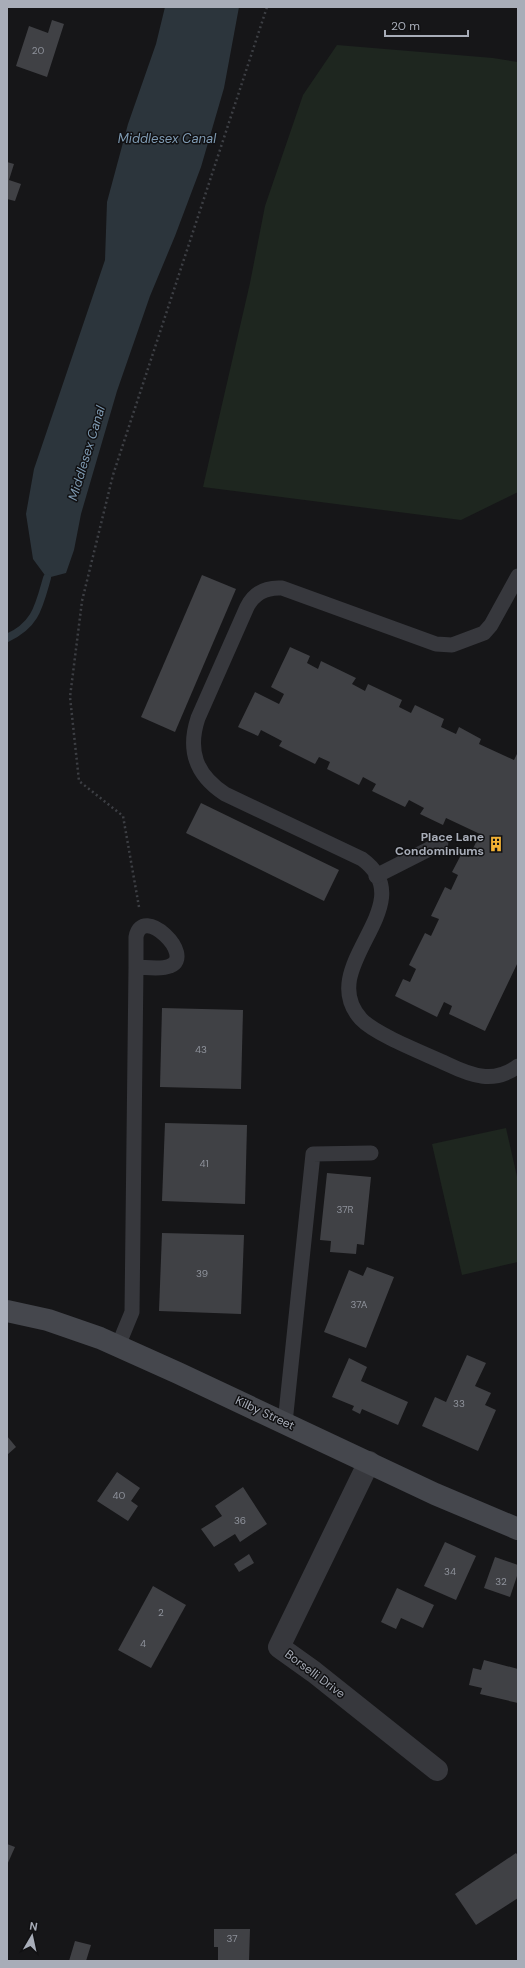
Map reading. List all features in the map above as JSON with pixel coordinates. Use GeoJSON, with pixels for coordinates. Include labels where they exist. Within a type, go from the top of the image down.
{"type":"FeatureCollection","features":[{"type":"Feature","properties":{"kind":"street","name":"Kilby Street"},"geometry":{"type":"LineString","coordinates":[[7,1311],[33,1315],[64,1325],[118,1346],[442,1497],[518,1529]]}},
{"type":"Feature","properties":{"kind":"street","name":"Borselli Drive"},"geometry":{"type":"LineString","coordinates":[[369,1462],[279,1647],[314,1672],[437,1770]]}},
{"type":"Feature","properties":{"kind":"lane"},"geometry":{"type":"LineString","coordinates":[[518,576],[491,625],[486,630],[478,636],[446,646],[436,644],[282,588],[261,591],[250,601],[247,607],[194,730],[194,755],[199,767],[206,778],[225,794],[362,859],[371,867],[382,889],[382,902],[353,964],[349,983],[350,997],[355,1011],[369,1026],[474,1076],[494,1077],[518,1066]]}},
{"type":"Feature","properties":{"kind":"lane"},"geometry":{"type":"LineString","coordinates":[[376,876],[441,843]]}},
{"type":"Feature","properties":{"kind":"lane"},"geometry":{"type":"LineString","coordinates":[[118,1346],[132,1312],[136,937],[142,927],[150,925],[158,929],[174,946],[178,954],[176,962],[169,967],[136,967]]}},
{"type":"Feature","properties":{"kind":"lane"},"geometry":{"type":"LineString","coordinates":[[285,1423],[313,1154],[371,1152]]}},
{"type":"Feature","properties":{"kind":"path"},"geometry":{"type":"LineString","coordinates":[[142,927],[123,816],[79,781],[70,697],[82,602],[113,476],[267,7]]}},
{"type":"Feature","properties":{"kind":"shaded area"},"geometry":{"type":"Polygon","coordinates":[[[337,45],[493,58],[518,62],[518,492],[461,520],[203,487],[250,283],[265,206],[303,95],[337,45]]]}},
{"type":"Feature","properties":{"kind":"shaded area"},"geometry":{"type":"Polygon","coordinates":[[[506,1128],[518,1181],[518,1262],[462,1275],[432,1144],[506,1128]]]}},
{"type":"Feature","properties":{"kind":"water","name":"Middlesex Canal"},"geometry":{"type":"Polygon","coordinates":[[[165,7],[239,7],[224,88],[201,167],[150,296],[117,391],[81,514],[74,550],[66,573],[47,578],[33,559],[26,514],[34,469],[105,260],[107,202],[128,124],[156,44],[165,7]]]}},
{"type":"Feature","properties":{"kind":"building"},"geometry":{"type":"Polygon","coordinates":[[[52,20],[64,24],[47,77],[16,66],[29,26],[48,33],[52,20]]]}},
{"type":"Feature","properties":{"kind":"building"},"geometry":{"type":"Polygon","coordinates":[[[7,162],[14,164],[9,180],[21,184],[15,201],[7,199],[7,162]]]}},
{"type":"Feature","properties":{"kind":"building"},"geometry":{"type":"Polygon","coordinates":[[[202,575],[236,589],[175,732],[141,717],[202,575]]]}},
{"type":"Feature","properties":{"kind":"building","name":"Place Lane Condominiums"},"geometry":{"type":"Polygon","coordinates":[[[290,647],[310,656],[307,663],[318,669],[321,661],[356,678],[352,684],[365,691],[368,684],[402,700],[399,707],[411,713],[415,705],[444,719],[441,727],[456,734],[459,727],[481,739],[479,744],[514,760],[518,752],[518,962],[485,1031],[449,1014],[452,1006],[444,1002],[437,1017],[395,996],[403,979],[410,982],[416,969],[409,965],[425,933],[431,936],[439,919],[431,916],[445,887],[451,890],[458,875],[452,872],[462,853],[469,857],[480,834],[446,818],[443,825],[420,814],[424,808],[409,800],[405,807],[372,791],[376,784],[363,777],[359,785],[327,769],[330,762],[319,757],[315,764],[279,746],[282,741],[261,730],[258,736],[238,727],[255,692],[279,704],[284,694],[271,687],[290,647]]]}},
{"type":"Feature","properties":{"kind":"building"},"geometry":{"type":"Polygon","coordinates":[[[201,803],[339,870],[324,901],[186,833],[201,803]]]}},
{"type":"Feature","properties":{"kind":"building"},"geometry":{"type":"Polygon","coordinates":[[[162,1008],[243,1010],[241,1089],[160,1087],[162,1008]]]}},
{"type":"Feature","properties":{"kind":"building"},"geometry":{"type":"Polygon","coordinates":[[[165,1123],[247,1125],[245,1204],[162,1201],[165,1123]]]}},
{"type":"Feature","properties":{"kind":"building"},"geometry":{"type":"Polygon","coordinates":[[[327,1173],[371,1177],[364,1245],[357,1244],[356,1254],[330,1252],[331,1241],[320,1240],[327,1173]]]}},
{"type":"Feature","properties":{"kind":"building"},"geometry":{"type":"Polygon","coordinates":[[[162,1233],[244,1235],[241,1314],[159,1311],[162,1233]]]}},
{"type":"Feature","properties":{"kind":"building"},"geometry":{"type":"Polygon","coordinates":[[[367,1267],[394,1277],[366,1348],[324,1332],[349,1270],[363,1276],[367,1267]]]}},
{"type":"Feature","properties":{"kind":"building"},"geometry":{"type":"Polygon","coordinates":[[[467,1355],[486,1363],[475,1386],[491,1393],[485,1405],[496,1410],[478,1451],[422,1426],[435,1397],[446,1402],[467,1355]]]}},
{"type":"Feature","properties":{"kind":"building"},"geometry":{"type":"Polygon","coordinates":[[[349,1358],[367,1367],[361,1381],[408,1402],[398,1425],[362,1409],[360,1414],[352,1410],[354,1406],[332,1397],[349,1358]]]}},
{"type":"Feature","properties":{"kind":"building"},"geometry":{"type":"Polygon","coordinates":[[[7,1436],[16,1447],[7,1455],[7,1436]]]}},
{"type":"Feature","properties":{"kind":"building"},"geometry":{"type":"Polygon","coordinates":[[[117,1472],[140,1488],[131,1501],[138,1506],[128,1521],[97,1501],[117,1472]]]}},
{"type":"Feature","properties":{"kind":"building"},"geometry":{"type":"Polygon","coordinates":[[[243,1487],[267,1524],[240,1542],[235,1534],[214,1547],[201,1529],[222,1516],[215,1506],[243,1487]]]}},
{"type":"Feature","properties":{"kind":"building"},"geometry":{"type":"Polygon","coordinates":[[[445,1542],[476,1556],[456,1600],[424,1586],[445,1542]]]}},
{"type":"Feature","properties":{"kind":"building"},"geometry":{"type":"Polygon","coordinates":[[[249,1554],[254,1563],[239,1572],[234,1564],[249,1554]]]}},
{"type":"Feature","properties":{"kind":"building"},"geometry":{"type":"Polygon","coordinates":[[[495,1557],[518,1565],[518,1573],[510,1597],[484,1588],[495,1557]]]}},
{"type":"Feature","properties":{"kind":"building"},"geometry":{"type":"Polygon","coordinates":[[[153,1586],[186,1605],[151,1668],[118,1650],[153,1586]]]}},
{"type":"Feature","properties":{"kind":"building"},"geometry":{"type":"Polygon","coordinates":[[[397,1588],[434,1605],[423,1628],[401,1618],[396,1629],[381,1622],[397,1588]]]}},
{"type":"Feature","properties":{"kind":"building"},"geometry":{"type":"Polygon","coordinates":[[[484,1660],[518,1669],[518,1703],[480,1694],[482,1688],[469,1685],[473,1668],[481,1670],[484,1660]]]}},
{"type":"Feature","properties":{"kind":"building"},"geometry":{"type":"Polygon","coordinates":[[[7,1844],[15,1847],[7,1865],[7,1844]]]}},
{"type":"Feature","properties":{"kind":"building"},"geometry":{"type":"Polygon","coordinates":[[[516,1853],[518,1856],[518,1898],[476,1925],[455,1894],[516,1853]]]}},
{"type":"Feature","properties":{"kind":"building"},"geometry":{"type":"Polygon","coordinates":[[[214,1929],[250,1929],[249,1961],[218,1961],[218,1947],[214,1947],[214,1929]]]}},
{"type":"Feature","properties":{"kind":"building"},"geometry":{"type":"Polygon","coordinates":[[[75,1941],[91,1945],[86,1961],[69,1961],[75,1941]]]}},
{"type":"Feature","properties":{"kind":"waterway"},"geometry":{"type":"LineString","coordinates":[[7,638],[17,633],[35,614],[47,578]]}},
{"type":"Feature","properties":{"kind":"place","name":"Place Lane Condominiums"},"geometry":{"type":"Point","coordinates":[496,844]}}]}
